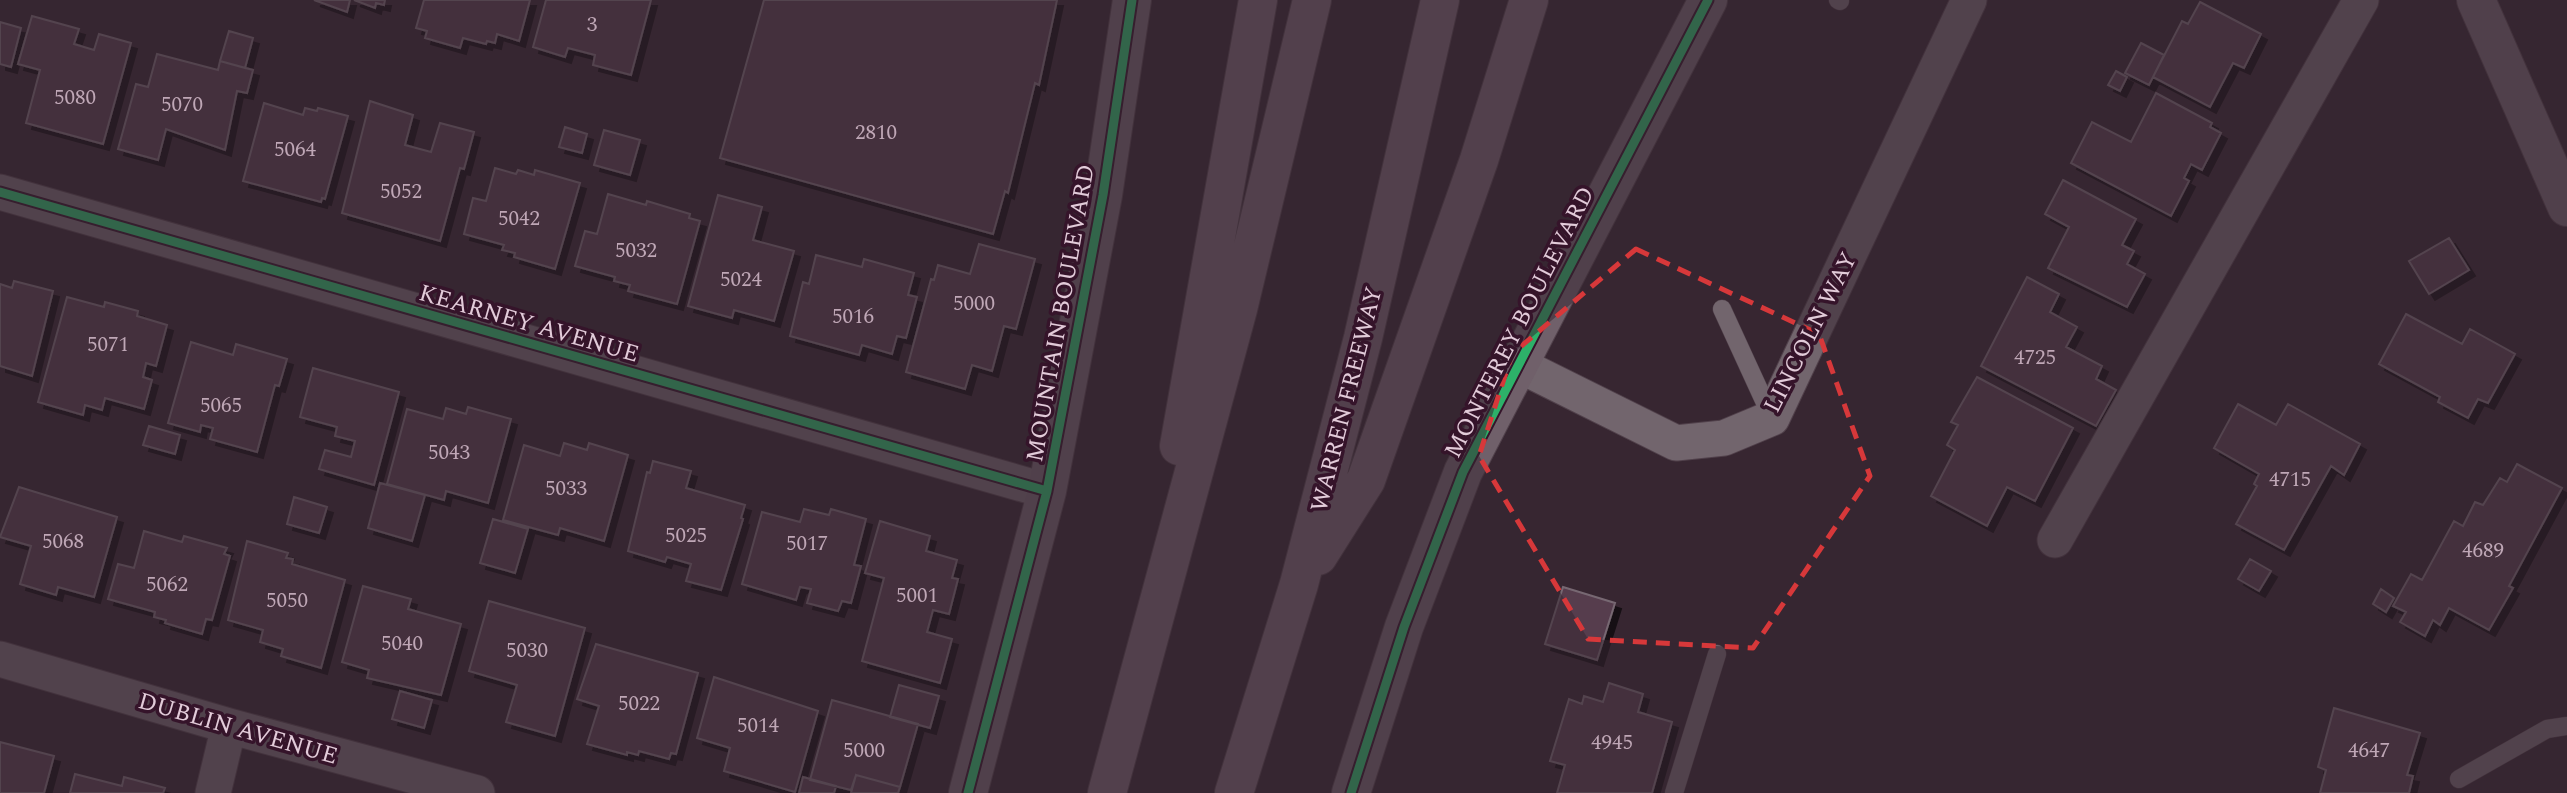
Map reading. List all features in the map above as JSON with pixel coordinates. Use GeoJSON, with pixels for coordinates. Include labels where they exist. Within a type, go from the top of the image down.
{"type":"FeatureCollection","features":[{"type":"Feature","properties":{"kind":"highway"},"geometry":{"type":"LineString","coordinates":[[1137,688],[1258,0]]}},
{"type":"Feature","properties":{"kind":"highway"},"geometry":{"type":"LineString","coordinates":[[1107,793],[1238,309],[1312,0]]}},
{"type":"Feature","properties":{"kind":"highway","name":"WARREN FREEWAY"},"geometry":{"type":"LineString","coordinates":[[1234,793],[1299,584],[1363,338],[1440,0]]}},
{"type":"Feature","properties":{"kind":"highway"},"geometry":{"type":"LineString","coordinates":[[1299,584],[1366,480],[1479,160],[1529,0]]}},
{"type":"Feature","properties":{"kind":"street","name":"MOUNTAIN BOULEVARD"},"geometry":{"type":"LineString","coordinates":[[968,793],[1047,491],[1103,195],[1132,0]]}},
{"type":"Feature","properties":{"kind":"street","name":"MONTEREY BOULEVARD"},"geometry":{"type":"LineString","coordinates":[[1351,793],[1404,627],[1458,485],[1708,0]]}},
{"type":"Feature","properties":{"kind":"street","name":"LINCOLN WAY"},"geometry":{"type":"LineString","coordinates":[[1519,365],[1676,443],[1724,438],[1772,418],[1969,0]]}},
{"type":"Feature","properties":{"kind":"street"},"geometry":{"type":"LineString","coordinates":[[2055,540],[2361,0]]}},
{"type":"Feature","properties":{"kind":"street"},"geometry":{"type":"LineString","coordinates":[[2476,0],[2567,205]]}},
{"type":"Feature","properties":{"kind":"street","name":"KEARNEY AVENUE"},"geometry":{"type":"LineString","coordinates":[[0,192],[1047,491]]}},
{"type":"Feature","properties":{"kind":"street","name":"DUBLIN AVENUE"},"geometry":{"type":"LineString","coordinates":[[0,659],[229,726],[477,793]]}},
{"type":"Feature","properties":{"kind":"street"},"geometry":{"type":"LineString","coordinates":[[213,793],[229,726]]}},
{"type":"Feature","properties":{"kind":"lane"},"geometry":{"type":"LineString","coordinates":[[1722,309],[1772,418]]}},
{"type":"Feature","properties":{"kind":"lane"},"geometry":{"type":"LineString","coordinates":[[1674,793],[1717,654]]}},
{"type":"Feature","properties":{"kind":"lane"},"geometry":{"type":"LineString","coordinates":[[2459,779],[2547,729],[2567,726]]}},
{"type":"Feature","properties":{"kind":"highlighted area"},"geometry":{"type":"Polygon","coordinates":[[[1636,249],[1819,334],[1870,476],[1753,648],[1588,639],[1479,456],[1512,354],[1636,249]]]}},
{"type":"Feature","properties":{"kind":"building"},"geometry":{"type":"Polygon","coordinates":[[[314,0],[350,0],[347,12],[314,0]]]}},
{"type":"Feature","properties":{"kind":"building"},"geometry":{"type":"Polygon","coordinates":[[[354,0],[385,0],[384,5],[376,3],[375,8],[354,0]]]}},
{"type":"Feature","properties":{"kind":"building"},"geometry":{"type":"Polygon","coordinates":[[[424,0],[530,0],[519,41],[497,34],[495,43],[487,41],[486,44],[463,38],[460,48],[425,38],[427,31],[416,28],[424,0]]]}},
{"type":"Feature","properties":{"kind":"building"},"geometry":{"type":"Polygon","coordinates":[[[546,0],[651,0],[631,75],[593,65],[595,55],[568,48],[565,57],[533,47],[546,0]]]}},
{"type":"Feature","properties":{"kind":"building"},"geometry":{"type":"Polygon","coordinates":[[[764,0],[1057,0],[1039,85],[1035,83],[1008,193],[1005,191],[993,234],[720,158],[764,0]]]}},
{"type":"Feature","properties":{"kind":"building"},"geometry":{"type":"Polygon","coordinates":[[[2200,2],[2261,34],[2244,68],[2233,63],[2210,107],[2153,77],[2182,21],[2188,24],[2200,2]]]}},
{"type":"Feature","properties":{"kind":"building"},"geometry":{"type":"Polygon","coordinates":[[[32,16],[79,29],[74,44],[94,50],[99,34],[131,43],[103,144],[26,123],[40,70],[18,64],[32,16]]]}},
{"type":"Feature","properties":{"kind":"building"},"geometry":{"type":"Polygon","coordinates":[[[0,22],[21,28],[11,67],[0,64],[0,22]]]}},
{"type":"Feature","properties":{"kind":"building"},"geometry":{"type":"Polygon","coordinates":[[[229,31],[253,38],[245,68],[220,61],[229,31]]]}},
{"type":"Feature","properties":{"kind":"building"},"geometry":{"type":"Polygon","coordinates":[[[2141,43],[2164,55],[2149,85],[2125,73],[2141,43]]]}},
{"type":"Feature","properties":{"kind":"building"},"geometry":{"type":"Polygon","coordinates":[[[157,54],[218,70],[220,61],[253,70],[247,93],[237,91],[225,150],[166,129],[158,160],[118,149],[136,84],[148,87],[157,54]]]}},
{"type":"Feature","properties":{"kind":"building"},"geometry":{"type":"Polygon","coordinates":[[[2116,71],[2127,77],[2120,91],[2108,85],[2116,71]]]}},
{"type":"Feature","properties":{"kind":"building"},"geometry":{"type":"Polygon","coordinates":[[[2156,93],[2212,123],[2210,127],[2221,133],[2202,170],[2191,164],[2184,178],[2189,181],[2171,216],[2071,163],[2092,122],[2131,142],[2156,93]]]}},
{"type":"Feature","properties":{"kind":"building"},"geometry":{"type":"Polygon","coordinates":[[[370,101],[413,115],[405,145],[431,152],[440,123],[474,132],[464,169],[460,168],[440,241],[342,213],[370,101]]]}},
{"type":"Feature","properties":{"kind":"building"},"geometry":{"type":"Polygon","coordinates":[[[264,103],[303,115],[305,108],[317,111],[318,108],[348,116],[325,199],[322,198],[321,202],[243,181],[264,103]]]}},
{"type":"Feature","properties":{"kind":"building"},"geometry":{"type":"Polygon","coordinates":[[[565,127],[587,134],[582,153],[559,147],[565,127]]]}},
{"type":"Feature","properties":{"kind":"building"},"geometry":{"type":"Polygon","coordinates":[[[604,130],[640,140],[630,175],[594,165],[604,130]]]}},
{"type":"Feature","properties":{"kind":"building"},"geometry":{"type":"Polygon","coordinates":[[[495,168],[516,174],[518,170],[534,175],[535,170],[580,183],[555,269],[514,257],[515,253],[502,250],[504,245],[464,234],[473,198],[486,201],[495,168]]]}},
{"type":"Feature","properties":{"kind":"building"},"geometry":{"type":"Polygon","coordinates":[[[2063,180],[2136,219],[2122,245],[2134,251],[2127,264],[2145,274],[2127,307],[2048,268],[2069,227],[2045,214],[2063,180]]]}},
{"type":"Feature","properties":{"kind":"building"},"geometry":{"type":"Polygon","coordinates":[[[608,194],[646,205],[647,201],[690,214],[689,218],[700,221],[677,304],[628,291],[630,285],[614,281],[615,277],[575,266],[585,231],[597,234],[608,194]]]}},
{"type":"Feature","properties":{"kind":"building"},"geometry":{"type":"Polygon","coordinates":[[[718,195],[762,207],[753,240],[794,251],[774,321],[734,310],[732,318],[688,306],[718,195]]]}},
{"type":"Feature","properties":{"kind":"building"},"geometry":{"type":"Polygon","coordinates":[[[2449,238],[2469,270],[2429,294],[2409,261],[2449,238]]]}},
{"type":"Feature","properties":{"kind":"building"},"geometry":{"type":"Polygon","coordinates":[[[979,244],[1035,259],[1016,329],[1004,326],[992,371],[972,365],[965,389],[906,372],[931,279],[934,280],[938,265],[970,274],[979,244]]]}},
{"type":"Feature","properties":{"kind":"building"},"geometry":{"type":"Polygon","coordinates":[[[816,255],[862,267],[864,259],[914,273],[908,295],[917,297],[906,338],[897,336],[892,354],[862,345],[859,355],[790,336],[803,282],[809,284],[816,255]]]}},
{"type":"Feature","properties":{"kind":"building"},"geometry":{"type":"Polygon","coordinates":[[[2027,277],[2059,294],[2050,312],[2077,327],[2066,347],[2102,366],[2096,379],[2116,390],[2096,426],[1981,366],[2027,277]]]}},
{"type":"Feature","properties":{"kind":"building"},"geometry":{"type":"Polygon","coordinates":[[[14,281],[53,291],[32,376],[0,366],[0,284],[12,288],[14,281]]]}},
{"type":"Feature","properties":{"kind":"building"},"geometry":{"type":"Polygon","coordinates":[[[67,297],[104,307],[105,302],[138,311],[137,316],[167,325],[156,366],[146,363],[143,377],[152,380],[144,409],[105,398],[102,410],[85,405],[83,415],[38,402],[67,297]]]}},
{"type":"Feature","properties":{"kind":"building"},"geometry":{"type":"Polygon","coordinates":[[[2406,314],[2462,344],[2470,329],[2515,354],[2488,403],[2478,399],[2468,418],[2438,402],[2440,397],[2379,364],[2406,314]]]}},
{"type":"Feature","properties":{"kind":"building"},"geometry":{"type":"Polygon","coordinates":[[[191,342],[233,355],[236,344],[287,359],[279,386],[275,385],[257,452],[210,439],[213,428],[201,425],[200,432],[168,423],[191,342]]]}},
{"type":"Feature","properties":{"kind":"building"},"geometry":{"type":"Polygon","coordinates":[[[313,368],[399,392],[374,485],[319,469],[325,450],[351,457],[355,441],[335,436],[337,427],[300,417],[313,368]]]}},
{"type":"Feature","properties":{"kind":"building"},"geometry":{"type":"Polygon","coordinates":[[[1977,377],[2073,428],[2035,501],[2007,487],[1987,526],[1931,496],[1955,450],[1947,445],[1958,425],[1951,422],[1977,377]]]}},
{"type":"Feature","properties":{"kind":"building"},"geometry":{"type":"Polygon","coordinates":[[[2238,404],[2276,425],[2288,404],[2360,444],[2344,475],[2331,466],[2284,550],[2236,524],[2257,486],[2254,484],[2259,474],[2214,448],[2238,404]]]}},
{"type":"Feature","properties":{"kind":"building"},"geometry":{"type":"Polygon","coordinates":[[[468,407],[511,419],[488,503],[446,491],[444,500],[387,484],[407,409],[443,419],[446,408],[466,414],[468,407]]]}},
{"type":"Feature","properties":{"kind":"building"},"geometry":{"type":"Polygon","coordinates":[[[149,426],[180,435],[175,454],[143,445],[149,426]]]}},
{"type":"Feature","properties":{"kind":"building"},"geometry":{"type":"Polygon","coordinates":[[[564,443],[587,450],[589,443],[628,455],[604,541],[560,528],[558,535],[503,520],[524,445],[560,456],[564,443]]]}},
{"type":"Feature","properties":{"kind":"building"},"geometry":{"type":"Polygon","coordinates":[[[653,461],[691,471],[686,488],[745,505],[721,590],[686,581],[691,564],[667,557],[665,562],[628,551],[647,472],[650,473],[653,461]]]}},
{"type":"Feature","properties":{"kind":"building"},"geometry":{"type":"Polygon","coordinates":[[[2517,464],[2562,488],[2509,586],[2513,588],[2489,630],[2449,608],[2440,625],[2433,620],[2425,636],[2400,622],[2406,612],[2393,606],[2411,574],[2422,580],[2454,521],[2463,526],[2475,502],[2483,505],[2500,478],[2507,482],[2517,464]]]}},
{"type":"Feature","properties":{"kind":"building"},"geometry":{"type":"Polygon","coordinates":[[[380,483],[425,495],[412,541],[368,528],[380,483]]]}},
{"type":"Feature","properties":{"kind":"building"},"geometry":{"type":"Polygon","coordinates":[[[19,487],[117,517],[94,597],[58,587],[56,595],[20,584],[31,546],[0,537],[19,487]]]}},
{"type":"Feature","properties":{"kind":"building"},"geometry":{"type":"Polygon","coordinates":[[[294,497],[327,507],[319,533],[287,524],[294,497]]]}},
{"type":"Feature","properties":{"kind":"building"},"geometry":{"type":"Polygon","coordinates":[[[804,509],[829,515],[831,509],[866,519],[854,565],[861,566],[851,603],[842,601],[838,611],[807,603],[811,589],[800,587],[796,600],[742,584],[762,512],[800,522],[804,509]]]}},
{"type":"Feature","properties":{"kind":"building"},"geometry":{"type":"Polygon","coordinates":[[[493,519],[528,529],[515,573],[480,563],[493,519]]]}},
{"type":"Feature","properties":{"kind":"building"},"geometry":{"type":"Polygon","coordinates":[[[880,521],[930,536],[926,551],[957,560],[952,578],[958,579],[949,614],[933,610],[927,632],[952,639],[940,683],[862,661],[884,578],[865,573],[880,521]]]}},
{"type":"Feature","properties":{"kind":"building"},"geometry":{"type":"Polygon","coordinates":[[[144,531],[182,542],[184,536],[227,548],[224,554],[230,556],[212,620],[206,619],[202,634],[165,623],[166,620],[154,617],[155,612],[108,599],[118,564],[134,568],[144,531]]]}},
{"type":"Feature","properties":{"kind":"building"},"geometry":{"type":"Polygon","coordinates":[[[247,541],[288,553],[286,558],[293,559],[292,564],[345,580],[321,668],[281,656],[283,649],[260,642],[263,630],[228,620],[247,541]]]}},
{"type":"Feature","properties":{"kind":"building"},"geometry":{"type":"Polygon","coordinates":[[[2250,559],[2271,571],[2259,591],[2238,579],[2250,559]]]}},
{"type":"Feature","properties":{"kind":"building"},"geometry":{"type":"Polygon","coordinates":[[[363,586],[411,599],[408,609],[461,624],[441,695],[367,678],[369,670],[342,662],[363,586]]]}},
{"type":"Feature","properties":{"kind":"building"},"geometry":{"type":"Polygon","coordinates":[[[1563,587],[1615,603],[1597,660],[1545,644],[1563,587]]]}},
{"type":"Feature","properties":{"kind":"building"},"geometry":{"type":"Polygon","coordinates":[[[2381,589],[2394,598],[2386,612],[2373,604],[2381,589]]]}},
{"type":"Feature","properties":{"kind":"building"},"geometry":{"type":"Polygon","coordinates":[[[489,601],[585,628],[555,736],[506,722],[517,685],[469,671],[489,601]]]}},
{"type":"Feature","properties":{"kind":"building"},"geometry":{"type":"Polygon","coordinates":[[[596,644],[698,673],[676,754],[671,753],[669,759],[639,751],[638,755],[627,752],[627,755],[587,744],[599,706],[577,699],[596,644]]]}},
{"type":"Feature","properties":{"kind":"building"},"geometry":{"type":"Polygon","coordinates":[[[714,677],[818,711],[795,792],[724,771],[730,748],[697,738],[714,677]]]}},
{"type":"Feature","properties":{"kind":"building"},"geometry":{"type":"Polygon","coordinates":[[[1609,683],[1643,694],[1638,712],[1672,722],[1652,793],[1557,793],[1565,765],[1550,761],[1569,699],[1582,704],[1584,696],[1603,702],[1609,683]]]}},
{"type":"Feature","properties":{"kind":"building"},"geometry":{"type":"Polygon","coordinates":[[[899,685],[939,696],[930,728],[890,717],[899,685]]]}},
{"type":"Feature","properties":{"kind":"building"},"geometry":{"type":"Polygon","coordinates":[[[400,691],[432,700],[424,728],[392,719],[400,691]]]}},
{"type":"Feature","properties":{"kind":"building"},"geometry":{"type":"Polygon","coordinates":[[[832,700],[918,724],[900,787],[856,775],[851,790],[810,780],[832,700]]]}},
{"type":"Feature","properties":{"kind":"building"},"geometry":{"type":"Polygon","coordinates":[[[2334,708],[2420,733],[2407,775],[2413,776],[2409,793],[2320,793],[2326,770],[2318,767],[2334,708]]]}},
{"type":"Feature","properties":{"kind":"building"},"geometry":{"type":"Polygon","coordinates":[[[0,742],[54,756],[44,793],[0,793],[0,742]]]}},
{"type":"Feature","properties":{"kind":"building"},"geometry":{"type":"Polygon","coordinates":[[[75,774],[122,786],[124,777],[165,788],[163,793],[70,793],[75,774]]]}},
{"type":"Feature","properties":{"kind":"building"},"geometry":{"type":"Polygon","coordinates":[[[856,775],[900,787],[898,793],[851,793],[856,775]]]}},
{"type":"Feature","properties":{"kind":"building"},"geometry":{"type":"Polygon","coordinates":[[[803,777],[836,786],[834,793],[799,793],[803,777]]]}},
{"type":"Feature","properties":{"kind":"cycle path"},"geometry":{"type":"LineString","coordinates":[[968,793],[1047,491],[1103,195],[1132,0]]}},
{"type":"Feature","properties":{"kind":"cycle path"},"geometry":{"type":"LineString","coordinates":[[1351,793],[1404,627],[1463,472],[1708,0]]}},
{"type":"Feature","properties":{"kind":"cycle path"},"geometry":{"type":"LineString","coordinates":[[0,192],[1047,491]]}}]}
